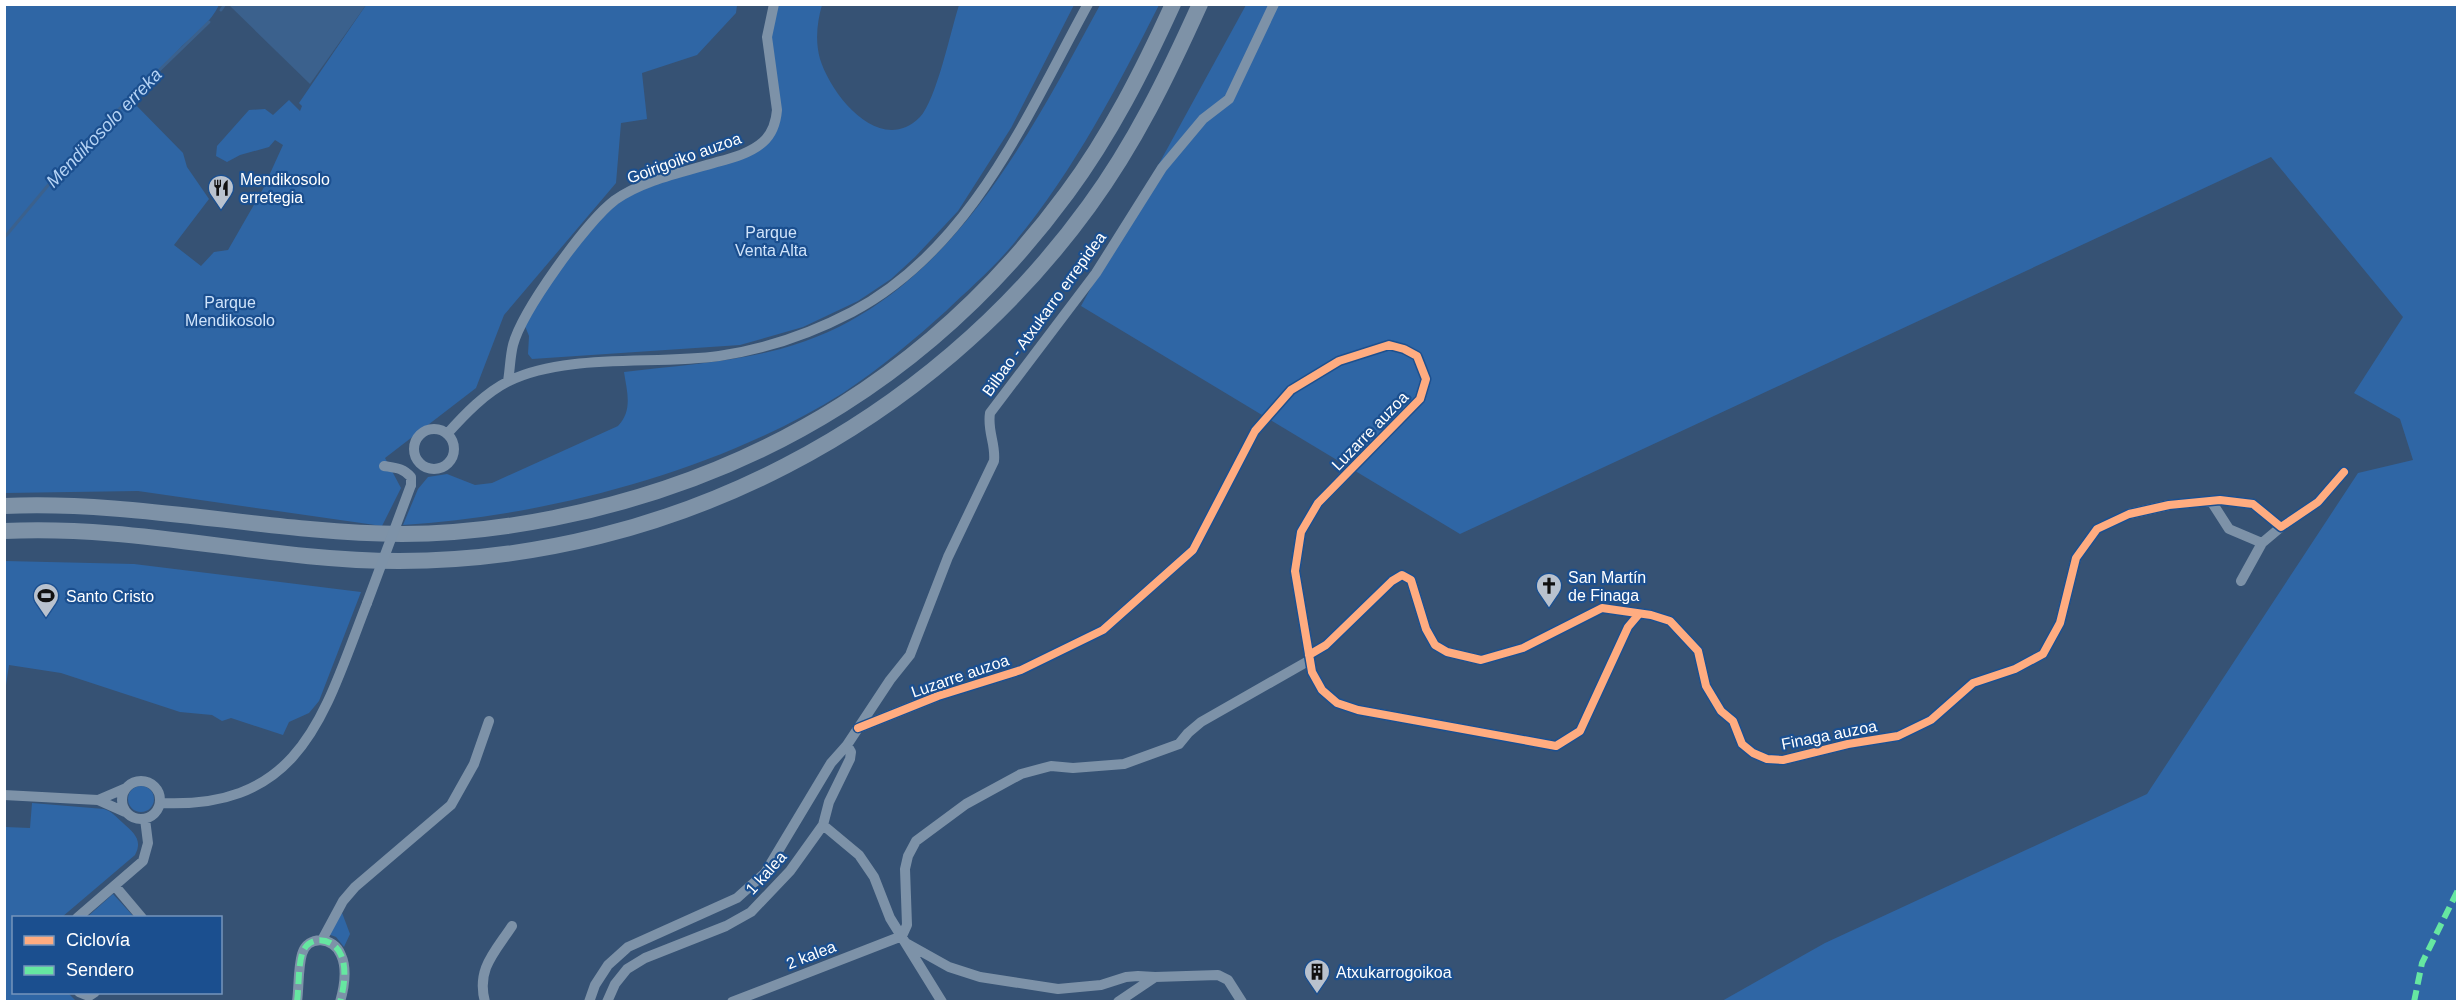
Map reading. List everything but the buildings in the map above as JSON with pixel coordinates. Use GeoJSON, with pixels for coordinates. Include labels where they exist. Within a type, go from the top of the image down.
{"type":"FeatureCollection","features":[{"type":"Feature","properties":{"kind":"highway"},"geometry":{"type":"LineString","coordinates":[[4,506],[116,508],[330,532],[435,533],[526,524],[594,511],[663,490],[737,462],[801,430],[878,382],[938,334],[991,285],[1046,221],[1088,163],[1132,90],[1173,4]]}},
{"type":"Feature","properties":{"kind":"highway"},"geometry":{"type":"LineString","coordinates":[[4,531],[56,530],[126,534],[368,560],[437,559],[530,550],[596,536],[669,515],[729,492],[809,453],[893,402],[954,353],[1009,302],[1066,237],[1119,162],[1154,102],[1200,4]]}},
{"type":"Feature","properties":{"kind":"street","name":"Goirigoiko auzoa"},"geometry":{"type":"LineString","coordinates":[[508,381],[513,344],[533,302],[585,232],[615,200],[652,182],[731,158],[756,147],[771,132],[776,121],[777,110],[767,36],[774,4]]}},
{"type":"Feature","properties":{"kind":"street"},"geometry":{"type":"LineString","coordinates":[[447,434],[478,402],[508,381],[551,368],[718,356],[766,348],[811,332],[854,311],[888,288],[924,259],[966,213],[1011,146],[1088,4]]}},
{"type":"Feature","properties":{"kind":"street","name":"Bilbao - Atxukarro errepidea"},"geometry":{"type":"LineString","coordinates":[[848,745],[890,680],[910,655],[948,557],[989,474],[995,452],[988,426],[990,413],[1096,273],[1162,168],[1203,119],[1229,99],[1274,4]]}},
{"type":"Feature","properties":{"kind":"street","name":"Luzarre auzoa"},"geometry":{"type":"LineString","coordinates":[[858,728],[938,696],[1021,670],[1103,630],[1192,550],[1255,431],[1292,390],[1339,361],[1389,345],[1417,356],[1426,379],[1420,399],[1318,503],[1301,532],[1295,571],[1312,672],[1322,690],[1337,704],[1358,710],[1556,746],[1580,731],[1589,716],[1611,661],[1628,627],[1639,614]]}},
{"type":"Feature","properties":{"kind":"street"},"geometry":{"type":"LineString","coordinates":[[434,429],[447,434],[454,449],[451,460],[440,468],[428,468],[420,461],[415,443],[420,435],[434,429]]}},
{"type":"Feature","properties":{"kind":"street"},"geometry":{"type":"LineString","coordinates":[[411,485],[411,477],[401,468],[382,467],[420,461]]}},
{"type":"Feature","properties":{"kind":"street"},"geometry":{"type":"LineString","coordinates":[[160,803],[207,802],[227,798],[262,782],[295,754],[311,734],[322,716],[420,461]]}},
{"type":"Feature","properties":{"kind":"street"},"geometry":{"type":"LineString","coordinates":[[2241,581],[2262,543],[2318,502],[2344,472]]}},
{"type":"Feature","properties":{"kind":"street"},"geometry":{"type":"LineString","coordinates":[[2211,501],[2253,504],[2281,527]]}},
{"type":"Feature","properties":{"kind":"street"},"geometry":{"type":"LineString","coordinates":[[2211,501],[2229,529],[2262,543]]}},
{"type":"Feature","properties":{"kind":"street","name":"Finaga auzoa"},"geometry":{"type":"LineString","coordinates":[[1309,657],[1326,645],[1392,580],[1402,575],[1411,580],[1426,629],[1435,645],[1448,652],[1481,660],[1523,648],[1602,608],[1639,614],[1670,621],[1698,651],[1706,686],[1721,711],[1733,721],[1742,744],[1753,753],[1767,759],[1783,760],[1848,744],[1898,736],[1931,720],[1973,683],[2015,669],[2043,654],[2060,623],[2076,558],[2097,529],[2129,514],[2211,501]]}},
{"type":"Feature","properties":{"kind":"street"},"geometry":{"type":"LineString","coordinates":[[904,939],[908,925],[905,869],[908,856],[916,841],[966,804],[1021,774],[1051,766],[1073,768],[1124,764],[1179,744],[1201,722],[1309,657]]}},
{"type":"Feature","properties":{"kind":"street"},"geometry":{"type":"LineString","coordinates":[[322,940],[343,901],[355,886],[451,805],[474,764],[489,721]]}},
{"type":"Feature","properties":{"kind":"street"},"geometry":{"type":"LineString","coordinates":[[589,1002],[602,974],[628,947],[716,909],[737,898],[754,885],[775,860],[831,763],[848,745]]}},
{"type":"Feature","properties":{"kind":"street","name":"1 kalea"},"geometry":{"type":"LineString","coordinates":[[607,1002],[615,984],[627,969],[645,958],[716,930],[751,912],[790,871],[823,825],[829,802],[850,759],[851,752],[848,745]]}},
{"type":"Feature","properties":{"kind":"street"},"geometry":{"type":"LineString","coordinates":[[4,795],[98,800],[134,818],[145,819],[155,813],[160,803],[158,792],[150,784],[135,782],[98,800]]}},
{"type":"Feature","properties":{"kind":"street"},"geometry":{"type":"LineString","coordinates":[[125,812],[122,800],[126,788]]}},
{"type":"Feature","properties":{"kind":"street"},"geometry":{"type":"LineString","coordinates":[[79,916],[141,864],[148,843],[145,819]]}},
{"type":"Feature","properties":{"kind":"street"},"geometry":{"type":"LineString","coordinates":[[823,825],[859,855],[874,878],[891,918],[936,1000]]}},
{"type":"Feature","properties":{"kind":"street"},"geometry":{"type":"LineString","coordinates":[[115,886],[140,916]]}},
{"type":"Feature","properties":{"kind":"street"},"geometry":{"type":"LineString","coordinates":[[485,1002],[480,985],[482,974],[512,926]]}},
{"type":"Feature","properties":{"kind":"street"},"geometry":{"type":"LineString","coordinates":[[904,939],[949,967],[980,977],[1058,989],[1101,985],[1126,977],[1218,975],[1228,980],[1242,1002]]}},
{"type":"Feature","properties":{"kind":"street","name":"2 kalea"},"geometry":{"type":"LineString","coordinates":[[732,1002],[904,939]]}},
{"type":"Feature","properties":{"kind":"street"},"geometry":{"type":"LineString","coordinates":[[297,1002],[302,954],[313,941],[322,940],[329,941],[341,954],[344,976],[340,1002]]}},
{"type":"Feature","properties":{"kind":"street"},"geometry":{"type":"LineString","coordinates":[[1118,1002],[1155,977]]}},
{"type":"Feature","properties":{"kind":"green space","name":"Parque Mendikosolo"},"geometry":{"type":"Polygon","coordinates":[[[4,5],[219,5],[198,32],[131,100],[183,153],[187,167],[209,199],[174,245],[201,266],[214,252],[228,250],[263,189],[283,145],[275,140],[269,147],[240,155],[227,162],[216,156],[217,146],[249,110],[265,109],[273,115],[289,100],[300,111],[302,106],[299,103],[366,5],[737,5],[736,13],[697,55],[642,73],[647,119],[621,123],[616,183],[504,315],[476,388],[385,458],[401,488],[382,526],[138,491],[5,493],[4,5]]]}},
{"type":"Feature","properties":{"kind":"green space","name":"Parque Venta Alta"},"geometry":{"type":"Polygon","coordinates":[[[775,5],[822,5],[817,38],[820,59],[826,73],[846,104],[859,116],[874,126],[889,130],[905,127],[920,117],[926,109],[937,81],[959,5],[1074,5],[1011,128],[958,211],[891,279],[858,301],[803,327],[740,345],[532,359],[528,354],[529,336],[523,321],[533,302],[615,200],[756,147],[776,121],[767,37],[775,5]]]}},
{"type":"Feature","properties":{"kind":"green space"},"geometry":{"type":"Polygon","coordinates":[[[1100,5],[1159,5],[1091,132],[1053,192],[1009,249],[934,322],[870,374],[843,393],[794,421],[688,467],[631,485],[515,512],[403,525],[418,489],[428,477],[447,474],[475,485],[492,483],[618,426],[626,414],[627,407],[624,372],[714,362],[768,352],[828,332],[881,301],[928,262],[970,217],[1007,166],[1040,113],[1100,5]]]}},
{"type":"Feature","properties":{"kind":"green space"},"geometry":{"type":"Polygon","coordinates":[[[1246,5],[2457,5],[2457,1001],[1722,1001],[1825,943],[2147,794],[2358,473],[2413,460],[2400,419],[2354,393],[2403,317],[2271,157],[1460,534],[1081,306],[1246,5]]]}},
{"type":"Feature","properties":{"kind":"green space"},"geometry":{"type":"Polygon","coordinates":[[[5,561],[134,564],[361,592],[319,701],[309,713],[289,722],[283,735],[231,718],[222,721],[212,715],[180,712],[61,673],[9,665],[5,692],[5,561]]]}},
{"type":"Feature","properties":{"kind":"green space"},"geometry":{"type":"Polygon","coordinates":[[[141,786],[150,790],[154,799],[150,808],[141,812],[132,808],[128,799],[132,790],[141,786]]]}},
{"type":"Feature","properties":{"kind":"green space"},"geometry":{"type":"Polygon","coordinates":[[[32,803],[104,809],[127,827],[138,841],[135,855],[63,916],[12,916],[12,994],[69,994],[76,1001],[5,1001],[5,827],[30,828],[32,803]]]}},
{"type":"Feature","properties":{"kind":"green space"},"geometry":{"type":"Polygon","coordinates":[[[113,894],[133,916],[88,916],[113,894]]]}},
{"type":"Feature","properties":{"kind":"green space"},"geometry":{"type":"Polygon","coordinates":[[[341,910],[350,934],[344,947],[336,937],[328,934],[341,910]]]}},
{"type":"Feature","properties":{"kind":"shaded area"},"geometry":{"type":"Polygon","coordinates":[[[229,5],[366,5],[310,84],[229,5]]]}},
{"type":"Feature","properties":{"kind":"waterway","name":"Mendikosolo erreka"},"geometry":{"type":"LineString","coordinates":[[221,10],[225,4]]}},
{"type":"Feature","properties":{"kind":"waterway","name":"Mendikosolo erreka"},"geometry":{"type":"LineString","coordinates":[[4,238],[81,146],[209,22]]}},
{"type":"Feature","properties":{"kind":"marked path"},"geometry":{"type":"LineString","coordinates":[[2414,1002],[2422,963],[2458,890]]}},
{"type":"Feature","properties":{"kind":"marked path"},"geometry":{"type":"LineString","coordinates":[[297,1002],[302,954],[310,943],[321,940],[333,944],[343,960],[344,978],[340,1002]]}},
{"type":"Feature","properties":{"kind":"cycle path"},"geometry":{"type":"LineString","coordinates":[[858,728],[938,696],[1021,670],[1103,630],[1193,550],[1255,431],[1291,390],[1339,361],[1389,345],[1417,356],[1426,379],[1420,399],[1318,503],[1301,532],[1295,571],[1312,672],[1322,690],[1337,703],[1358,710],[1556,746],[1580,731],[1628,627],[1639,614]]}},
{"type":"Feature","properties":{"kind":"cycle path"},"geometry":{"type":"LineString","coordinates":[[1309,655],[1326,645],[1392,581],[1402,575],[1411,580],[1426,629],[1435,645],[1447,652],[1481,660],[1523,648],[1602,608],[1651,615],[1670,621],[1698,651],[1706,686],[1721,711],[1733,721],[1742,744],[1753,753],[1767,759],[1783,760],[1848,744],[1898,736],[1931,720],[1973,683],[2015,669],[2043,654],[2060,623],[2076,558],[2097,529],[2129,514],[2169,505],[2220,500],[2253,504],[2281,527],[2318,502],[2344,472]]}},
{"type":"Feature","properties":{"kind":"place","name":"Mendikosolo erretegia"},"geometry":{"type":"Point","coordinates":[221,211]}},
{"type":"Feature","properties":{"kind":"place","name":"San Martín de Finaga"},"geometry":{"type":"Point","coordinates":[1549,609]}},
{"type":"Feature","properties":{"kind":"place","name":"Santo Cristo"},"geometry":{"type":"Point","coordinates":[46,619]}},
{"type":"Feature","properties":{"kind":"place","name":"Atxukarrogoikoa"},"geometry":{"type":"Point","coordinates":[1317,995]}}]}
